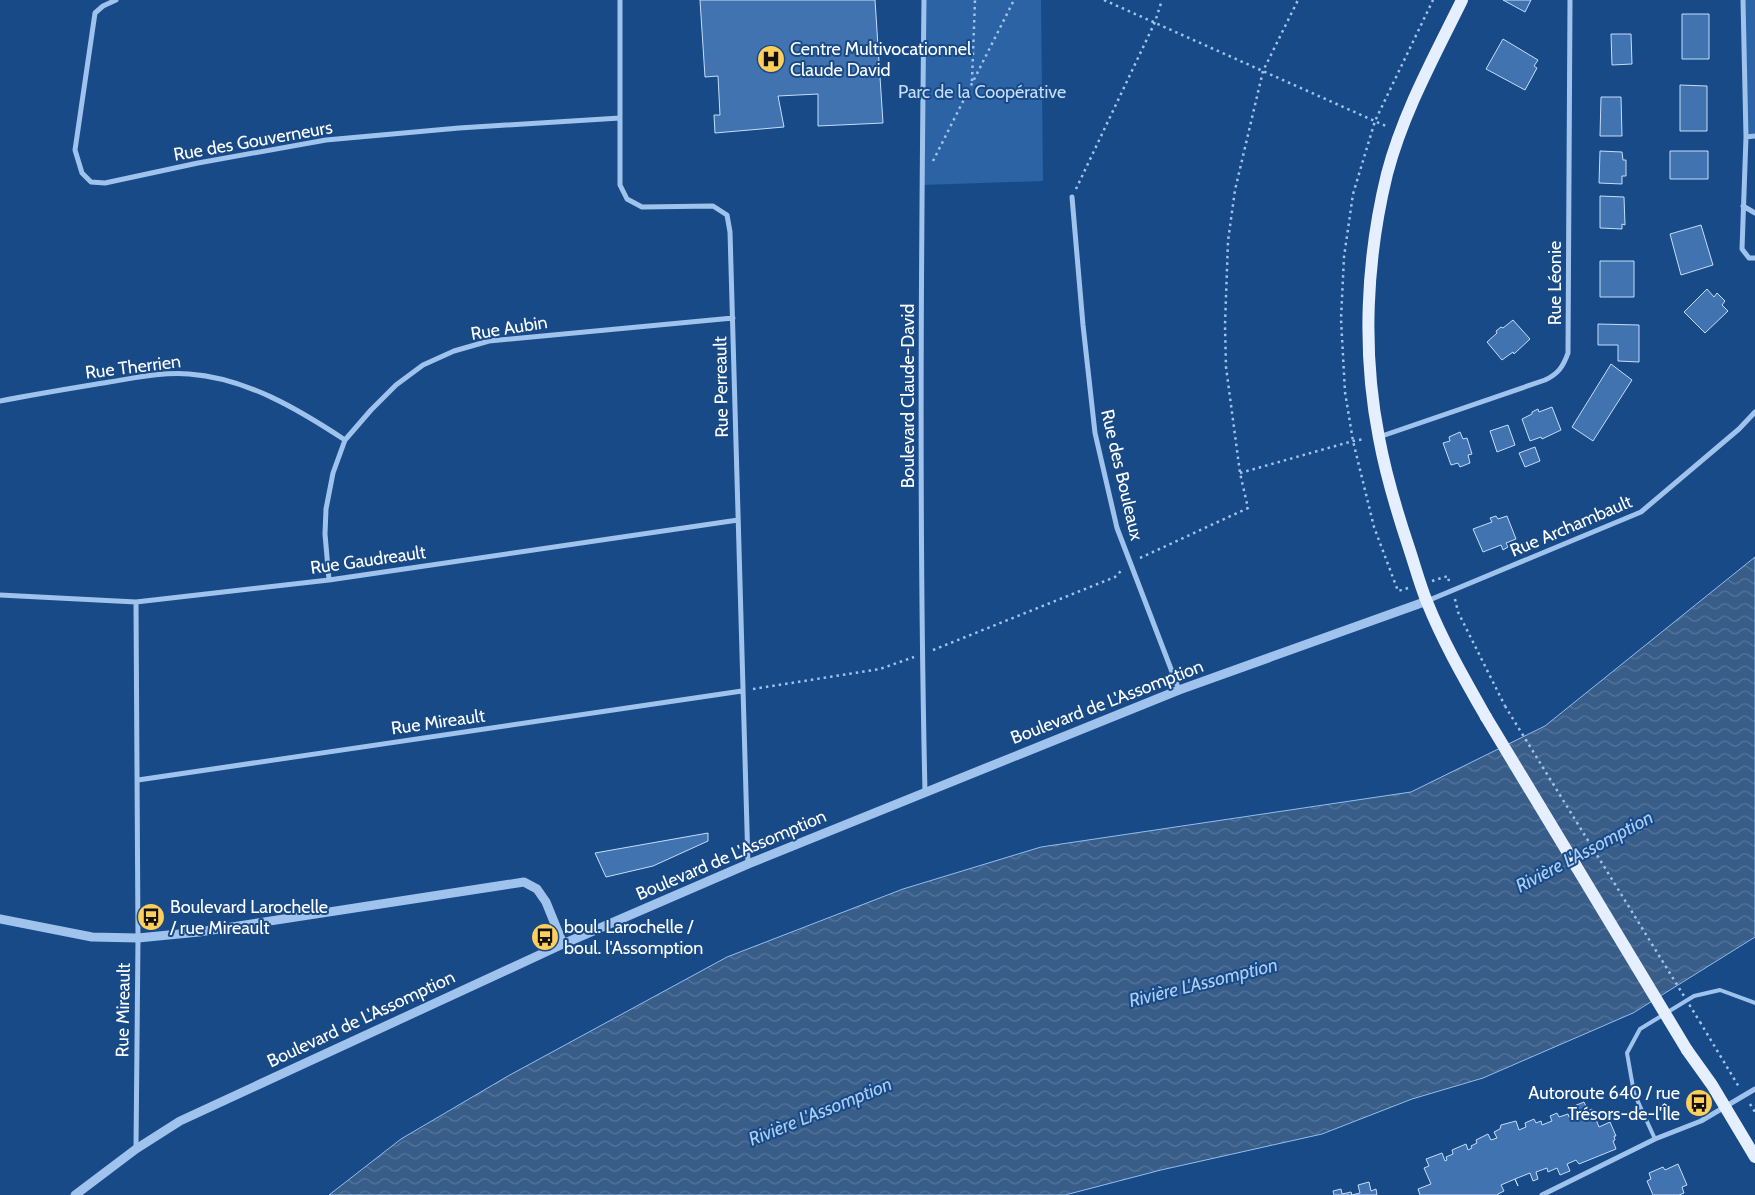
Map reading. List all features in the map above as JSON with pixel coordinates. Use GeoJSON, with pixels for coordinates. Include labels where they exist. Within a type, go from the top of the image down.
{"type":"FeatureCollection","features":[{"type":"Feature","properties":{"kind":"main road"},"geometry":{"type":"LineString","coordinates":[[1462,0],[1412,101],[1400,132],[1387,174],[1374,239],[1368,313],[1371,382],[1378,438],[1390,489],[1427,601],[1457,666],[1486,718],[1687,1050],[1755,1157]]}},
{"type":"Feature","properties":{"kind":"street","name":"Rue des Gouverneurs"},"geometry":{"type":"LineString","coordinates":[[116,0],[102,6],[96,13],[75,150],[82,172],[92,182],[105,184],[198,163],[326,140],[459,128],[620,118]]}},
{"type":"Feature","properties":{"kind":"street","name":"Rue Perreault"},"geometry":{"type":"LineString","coordinates":[[620,0],[620,185],[627,199],[642,207],[713,206],[727,215],[730,232],[734,318],[742,691],[748,864]]}},
{"type":"Feature","properties":{"kind":"street","name":"Boulevard Claude-David"},"geometry":{"type":"LineString","coordinates":[[924,0],[922,654],[925,792]]}},
{"type":"Feature","properties":{"kind":"street","name":"Rue Léonie"},"geometry":{"type":"LineString","coordinates":[[1378,438],[1545,380],[1555,375],[1563,367],[1568,353],[1570,0]]}},
{"type":"Feature","properties":{"kind":"street"},"geometry":{"type":"LineString","coordinates":[[1743,0],[1746,137],[1742,249],[1749,258],[1755,258]]}},
{"type":"Feature","properties":{"kind":"street"},"geometry":{"type":"LineString","coordinates":[[1746,137],[1755,136]]}},
{"type":"Feature","properties":{"kind":"street","name":"Rue des Bouleaux"},"geometry":{"type":"LineString","coordinates":[[1072,197],[1095,433],[1117,528],[1179,690]]}},
{"type":"Feature","properties":{"kind":"street"},"geometry":{"type":"LineString","coordinates":[[1743,206],[1755,213]]}},
{"type":"Feature","properties":{"kind":"street","name":"Rue Aubin"},"geometry":{"type":"LineString","coordinates":[[329,580],[325,534],[326,509],[333,473],[345,440],[396,385],[422,365],[454,351],[489,341],[734,318]]}},
{"type":"Feature","properties":{"kind":"street","name":"Rue Therrien"},"geometry":{"type":"LineString","coordinates":[[0,400],[147,376],[188,374],[224,380],[275,398],[315,420],[345,440]]}},
{"type":"Feature","properties":{"kind":"street","name":"Rue Archambault"},"geometry":{"type":"LineString","coordinates":[[1427,601],[1641,512],[1739,429],[1755,412]]}},
{"type":"Feature","properties":{"kind":"street","name":"Rue Gaudreault"},"geometry":{"type":"LineString","coordinates":[[0,595],[136,602],[329,580],[738,520]]}},
{"type":"Feature","properties":{"kind":"street","name":"Boulevard de L'Assomption"},"geometry":{"type":"LineString","coordinates":[[75,1195],[136,1149],[180,1121],[563,944],[748,864],[1179,690],[1427,601]]}},
{"type":"Feature","properties":{"kind":"street","name":"Rue Mireault"},"geometry":{"type":"LineString","coordinates":[[136,602],[138,780],[136,1149]]}},
{"type":"Feature","properties":{"kind":"street","name":"Rue Mireault"},"geometry":{"type":"LineString","coordinates":[[138,780],[742,691]]}},
{"type":"Feature","properties":{"kind":"street"},"geometry":{"type":"LineString","coordinates":[[0,919],[92,937],[138,938],[199,932],[524,882],[537,889],[546,902],[563,944]]}},
{"type":"Feature","properties":{"kind":"street"},"geometry":{"type":"LineString","coordinates":[[1542,1195],[1655,1139],[1701,1121],[1755,1089]]}},
{"type":"Feature","properties":{"kind":"lane"},"geometry":{"type":"LineString","coordinates":[[1655,1139],[1634,1093],[1627,1053],[1640,1029],[1694,996],[1711,992],[1720,990],[1755,1003]]}},
{"type":"Feature","properties":{"kind":"path"},"geometry":{"type":"LineString","coordinates":[[972,84],[975,0]]}},
{"type":"Feature","properties":{"kind":"path"},"geometry":{"type":"LineString","coordinates":[[922,185],[1014,0]]}},
{"type":"Feature","properties":{"kind":"path"},"geometry":{"type":"LineString","coordinates":[[1104,0],[1400,132]]}},
{"type":"Feature","properties":{"kind":"path"},"geometry":{"type":"LineString","coordinates":[[1072,197],[1155,22],[1162,0]]}},
{"type":"Feature","properties":{"kind":"path"},"geometry":{"type":"LineString","coordinates":[[742,691],[880,669],[922,654],[1116,577],[1130,562],[1248,508],[1240,473],[1226,367],[1225,325],[1228,241],[1235,190],[1263,70],[1298,0]]}},
{"type":"Feature","properties":{"kind":"path"},"geometry":{"type":"LineString","coordinates":[[1240,473],[1353,441],[1378,438]]}},
{"type":"Feature","properties":{"kind":"path"},"geometry":{"type":"LineString","coordinates":[[1456,606],[1506,706],[1734,1079]]}},
{"type":"Feature","properties":{"kind":"path"},"geometry":{"type":"LineString","coordinates":[[1752,1107],[1755,1112]]}},
{"type":"Feature","properties":{"kind":"green space","name":"Parc de la Coopérative"},"geometry":{"type":"Polygon","coordinates":[[[924,0],[1041,0],[1043,181],[922,185],[924,0]]]}},
{"type":"Feature","properties":{"kind":"green space"},"geometry":{"type":"Polygon","coordinates":[[[1743,0],[1755,0],[1755,136],[1746,137],[1743,0]]]}},
{"type":"Feature","properties":{"kind":"water","name":"Rivière L'Assomption"},"geometry":{"type":"Polygon","coordinates":[[[1755,557],[1755,937],[1633,1013],[1483,1078],[1412,1099],[1322,1134],[1161,1170],[1065,1195],[329,1195],[401,1139],[508,1076],[727,957],[903,889],[1041,847],[1411,792],[1545,726],[1755,557]]]}},
{"type":"Feature","properties":{"kind":"building"},"geometry":{"type":"Polygon","coordinates":[[[700,0],[875,0],[883,123],[818,126],[818,94],[778,96],[784,127],[715,133],[714,115],[720,115],[718,76],[705,77],[700,0]]]}},
{"type":"Feature","properties":{"kind":"building"},"geometry":{"type":"Polygon","coordinates":[[[1503,0],[1531,0],[1525,12],[1503,0]]]}},
{"type":"Feature","properties":{"kind":"building"},"geometry":{"type":"Polygon","coordinates":[[[1682,14],[1709,14],[1709,59],[1682,59],[1682,14]]]}},
{"type":"Feature","properties":{"kind":"building"},"geometry":{"type":"Polygon","coordinates":[[[1611,34],[1631,34],[1632,64],[1612,65],[1611,34]]]}},
{"type":"Feature","properties":{"kind":"building"},"geometry":{"type":"Polygon","coordinates":[[[1503,39],[1538,60],[1534,66],[1537,68],[1525,90],[1486,69],[1503,39]]]}},
{"type":"Feature","properties":{"kind":"building"},"geometry":{"type":"Polygon","coordinates":[[[1680,85],[1707,86],[1707,131],[1680,131],[1680,85]]]}},
{"type":"Feature","properties":{"kind":"building"},"geometry":{"type":"Polygon","coordinates":[[[1601,97],[1621,97],[1622,136],[1600,136],[1601,97]]]}},
{"type":"Feature","properties":{"kind":"building"},"geometry":{"type":"Polygon","coordinates":[[[1600,151],[1622,152],[1623,160],[1626,160],[1626,176],[1622,176],[1622,184],[1599,183],[1600,151]]]}},
{"type":"Feature","properties":{"kind":"building"},"geometry":{"type":"Polygon","coordinates":[[[1670,151],[1708,151],[1708,179],[1670,179],[1670,151]]]}},
{"type":"Feature","properties":{"kind":"building"},"geometry":{"type":"Polygon","coordinates":[[[1600,196],[1624,197],[1625,225],[1622,224],[1622,229],[1600,228],[1600,196]]]}},
{"type":"Feature","properties":{"kind":"building"},"geometry":{"type":"Polygon","coordinates":[[[1701,225],[1713,265],[1681,275],[1670,234],[1701,225]]]}},
{"type":"Feature","properties":{"kind":"building"},"geometry":{"type":"Polygon","coordinates":[[[1600,261],[1634,261],[1634,297],[1600,297],[1600,261]]]}},
{"type":"Feature","properties":{"kind":"building"},"geometry":{"type":"Polygon","coordinates":[[[1707,289],[1714,297],[1717,293],[1725,301],[1722,305],[1728,311],[1705,333],[1684,312],[1707,289]]]}},
{"type":"Feature","properties":{"kind":"building"},"geometry":{"type":"Polygon","coordinates":[[[1513,320],[1530,339],[1514,354],[1513,352],[1502,360],[1487,342],[1497,333],[1496,331],[1513,320]]]}},
{"type":"Feature","properties":{"kind":"building"},"geometry":{"type":"Polygon","coordinates":[[[1598,324],[1639,325],[1639,362],[1618,361],[1618,345],[1598,345],[1598,324]]]}},
{"type":"Feature","properties":{"kind":"building"},"geometry":{"type":"Polygon","coordinates":[[[1611,364],[1632,380],[1593,441],[1572,427],[1611,364]]]}},
{"type":"Feature","properties":{"kind":"building"},"geometry":{"type":"Polygon","coordinates":[[[1552,407],[1561,430],[1542,439],[1541,437],[1530,441],[1522,419],[1538,409],[1539,412],[1552,407]]]}},
{"type":"Feature","properties":{"kind":"building"},"geometry":{"type":"Polygon","coordinates":[[[1508,425],[1515,445],[1497,452],[1490,431],[1508,425]]]}},
{"type":"Feature","properties":{"kind":"building"},"geometry":{"type":"Polygon","coordinates":[[[1460,432],[1463,439],[1467,438],[1472,454],[1468,455],[1470,463],[1460,467],[1458,463],[1451,465],[1443,443],[1450,441],[1449,437],[1460,432]]]}},
{"type":"Feature","properties":{"kind":"building"},"geometry":{"type":"Polygon","coordinates":[[[1535,447],[1540,461],[1525,467],[1519,453],[1535,447]]]}},
{"type":"Feature","properties":{"kind":"building"},"geometry":{"type":"Polygon","coordinates":[[[1496,516],[1498,519],[1507,516],[1516,539],[1506,543],[1508,547],[1503,550],[1501,545],[1483,552],[1473,529],[1492,522],[1490,518],[1496,516]]]}},
{"type":"Feature","properties":{"kind":"building"},"geometry":{"type":"Polygon","coordinates":[[[708,833],[708,841],[653,866],[606,877],[595,853],[708,833]]]}},
{"type":"Feature","properties":{"kind":"building"},"geometry":{"type":"Polygon","coordinates":[[[1584,1102],[1588,1111],[1592,1109],[1599,1127],[1610,1122],[1616,1136],[1614,1136],[1615,1140],[1613,1141],[1616,1149],[1579,1164],[1576,1160],[1567,1164],[1570,1171],[1560,1175],[1557,1168],[1548,1172],[1547,1168],[1536,1172],[1538,1179],[1533,1181],[1530,1173],[1501,1185],[1504,1191],[1498,1195],[1420,1195],[1418,1189],[1431,1184],[1424,1168],[1429,1166],[1426,1159],[1442,1153],[1445,1161],[1447,1160],[1446,1157],[1453,1154],[1452,1150],[1466,1144],[1468,1150],[1477,1143],[1476,1140],[1488,1134],[1491,1140],[1497,1138],[1494,1132],[1500,1129],[1501,1125],[1516,1121],[1519,1130],[1526,1127],[1525,1123],[1534,1119],[1536,1123],[1541,1121],[1542,1125],[1552,1121],[1550,1116],[1557,1113],[1559,1117],[1568,1114],[1569,1117],[1577,1114],[1574,1106],[1584,1102]]]}},
{"type":"Feature","properties":{"kind":"building"},"geometry":{"type":"Polygon","coordinates":[[[1678,1164],[1687,1185],[1682,1187],[1684,1193],[1679,1195],[1653,1195],[1647,1181],[1651,1179],[1649,1173],[1663,1167],[1665,1170],[1678,1164]]]}},
{"type":"Feature","properties":{"kind":"building"},"geometry":{"type":"Polygon","coordinates":[[[1369,1182],[1371,1191],[1376,1189],[1377,1195],[1352,1195],[1360,1193],[1358,1185],[1369,1182]]]}},
{"type":"Feature","properties":{"kind":"building"},"geometry":{"type":"Polygon","coordinates":[[[1341,1189],[1342,1194],[1351,1192],[1352,1195],[1334,1195],[1333,1191],[1341,1189]]]}},
{"type":"Feature","properties":{"kind":"place","name":"Centre Multivocationnel Claude David"},"geometry":{"type":"Point","coordinates":[771,59]}},
{"type":"Feature","properties":{"kind":"place","name":"Boulevard Larochelle / rue Mireault"},"geometry":{"type":"Point","coordinates":[151,917]}},
{"type":"Feature","properties":{"kind":"place","name":"boul. Larochelle / boul. l'Assomption"},"geometry":{"type":"Point","coordinates":[545,937]}},
{"type":"Feature","properties":{"kind":"place","name":"Autoroute 640 / rue Trésors-de-l'Île"},"geometry":{"type":"Point","coordinates":[1699,1103]}}]}
